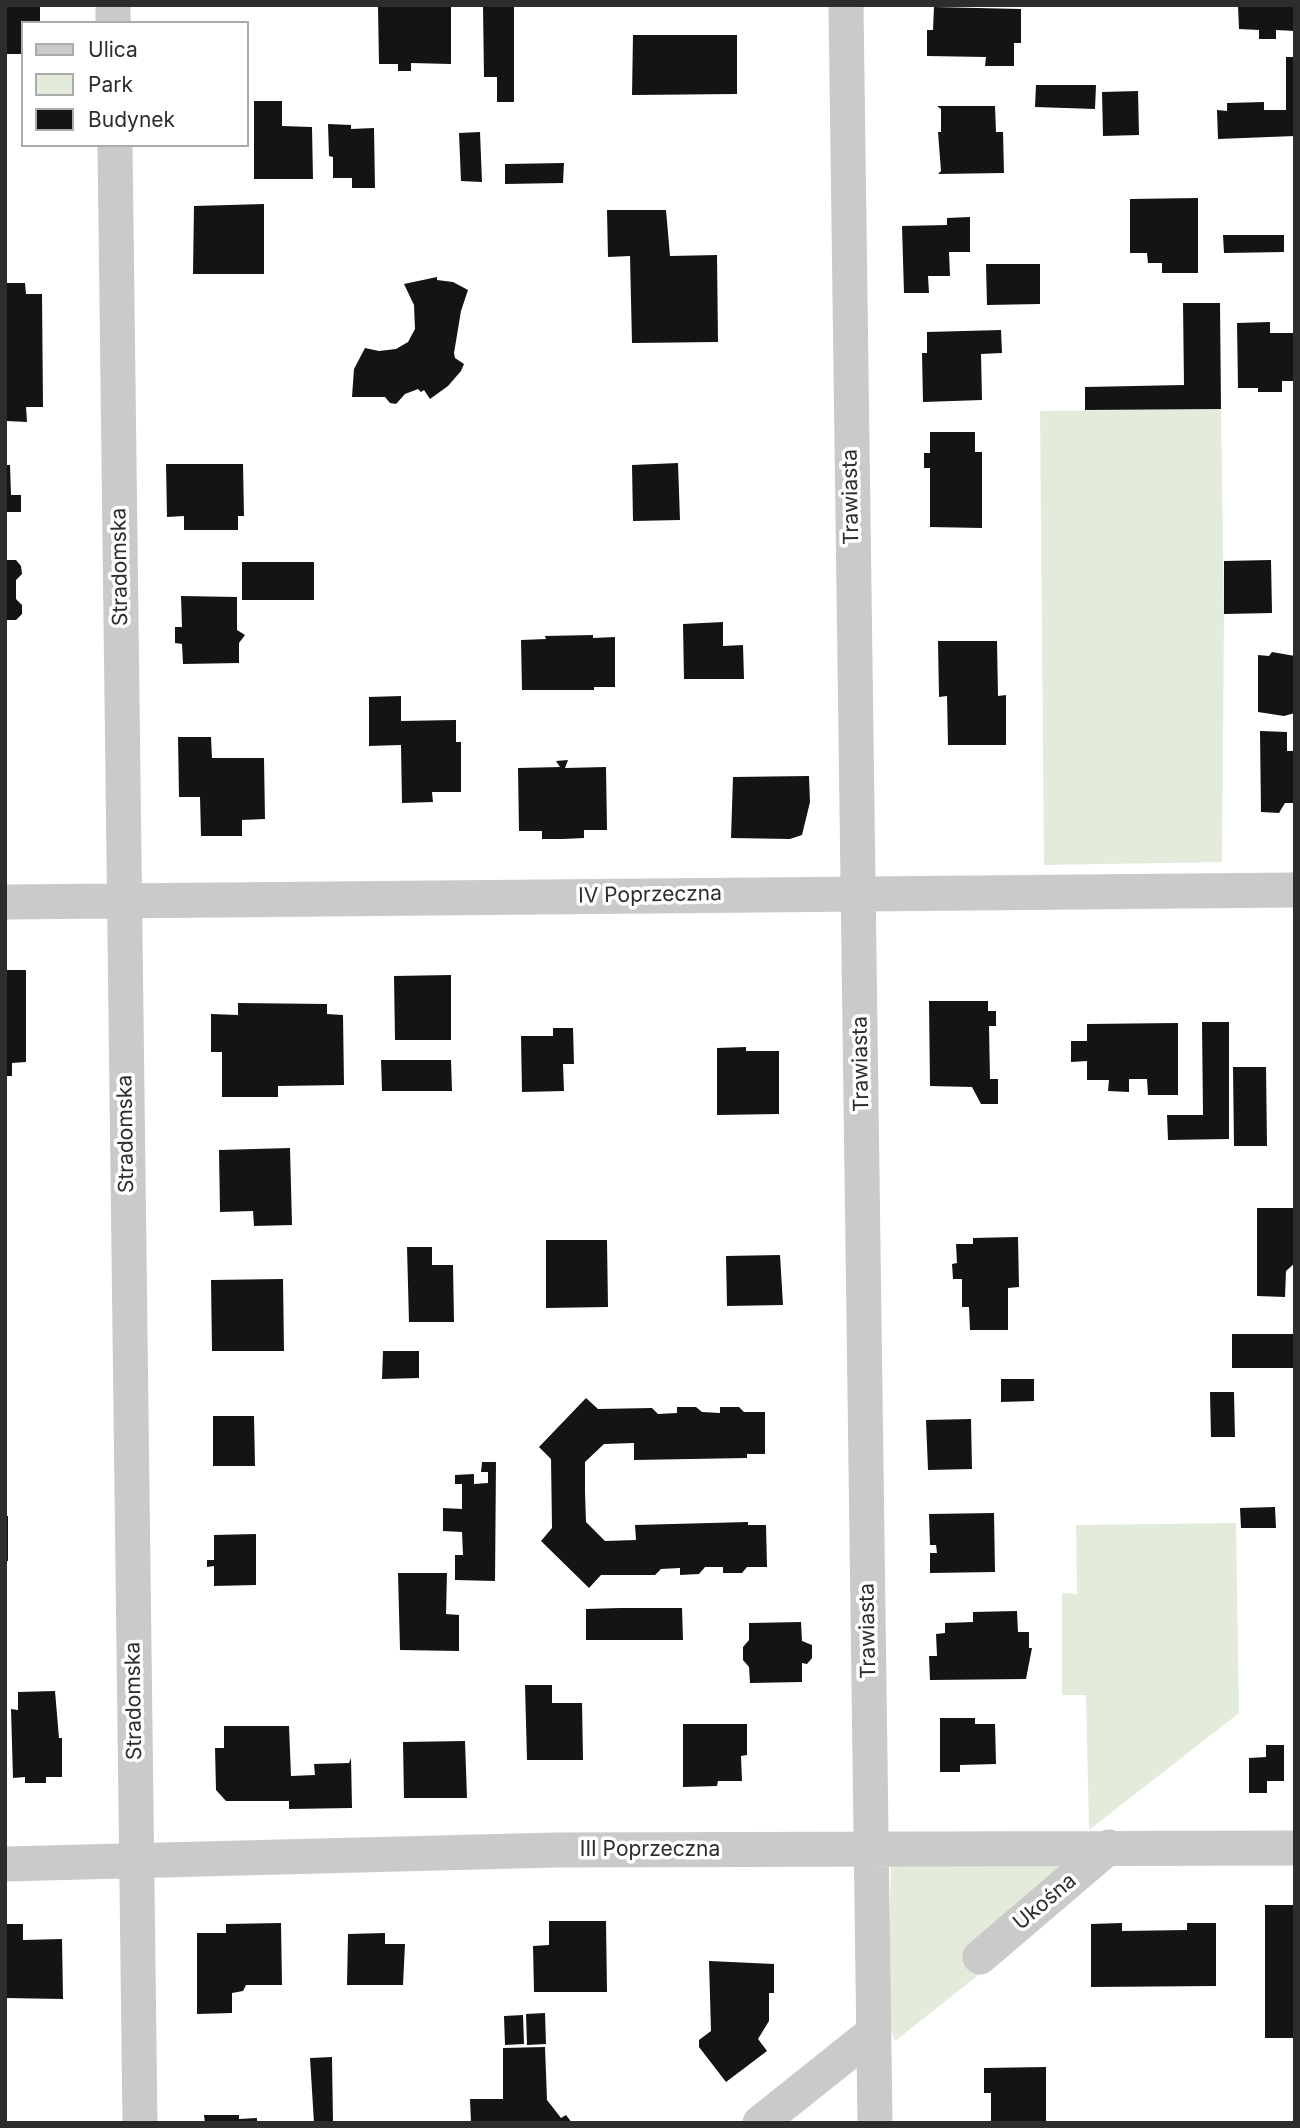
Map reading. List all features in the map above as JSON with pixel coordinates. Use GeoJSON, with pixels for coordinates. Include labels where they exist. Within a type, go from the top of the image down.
{"type":"FeatureCollection","features":[{"type":"Feature","properties":{"kind":"street","name":"Trawiasta"},"geometry":{"type":"LineString","coordinates":[[846,5],[875,2123]]}},
{"type":"Feature","properties":{"kind":"street","name":"Stradomska"},"geometry":{"type":"LineString","coordinates":[[114,147],[140,2123]]}},
{"type":"Feature","properties":{"kind":"street","name":"IV Poprzeczna"},"geometry":{"type":"LineString","coordinates":[[5,902],[1295,890]]}},
{"type":"Feature","properties":{"kind":"street","name":"Ukośna"},"geometry":{"type":"LineString","coordinates":[[981,1957],[1109,1847]]}},
{"type":"Feature","properties":{"kind":"street","name":"III Poprzeczna"},"geometry":{"type":"LineString","coordinates":[[5,1864],[556,1850],[1295,1848]]}},
{"type":"Feature","properties":{"kind":"street"},"geometry":{"type":"LineString","coordinates":[[760,2123],[874,2032]]}},
{"type":"Feature","properties":{"kind":"green space"},"geometry":{"type":"Polygon","coordinates":[[[1221,409],[1224,614],[1222,862],[1044,865],[1040,411],[1221,409]]]}},
{"type":"Feature","properties":{"kind":"green space"},"geometry":{"type":"Polygon","coordinates":[[[1236,1523],[1239,1713],[1089,1830],[1086,1695],[1062,1695],[1062,1593],[1077,1594],[1076,1525],[1236,1523]]]}},
{"type":"Feature","properties":{"kind":"green space"},"geometry":{"type":"Polygon","coordinates":[[[891,1864],[1063,1866],[967,1945],[986,1969],[895,2041],[887,2015],[891,1864]]]}},
{"type":"Feature","properties":{"kind":"building"},"geometry":{"type":"Polygon","coordinates":[[[451,5],[451,64],[411,63],[411,71],[398,71],[398,64],[379,64],[378,7],[451,5]]]}},
{"type":"Feature","properties":{"kind":"building"},"geometry":{"type":"Polygon","coordinates":[[[1238,5],[1295,5],[1295,31],[1276,30],[1276,39],[1259,39],[1259,30],[1239,29],[1238,5]]]}},
{"type":"Feature","properties":{"kind":"building"},"geometry":{"type":"Polygon","coordinates":[[[40,6],[40,21],[21,21],[21,54],[5,54],[5,7],[40,6]]]}},
{"type":"Feature","properties":{"kind":"building"},"geometry":{"type":"Polygon","coordinates":[[[483,6],[514,6],[514,102],[497,102],[497,77],[484,77],[483,6]]]}},
{"type":"Feature","properties":{"kind":"building"},"geometry":{"type":"Polygon","coordinates":[[[934,7],[1021,9],[1021,43],[1014,43],[1014,66],[985,66],[986,57],[927,56],[927,30],[933,30],[934,7]]]}},
{"type":"Feature","properties":{"kind":"building"},"geometry":{"type":"Polygon","coordinates":[[[633,35],[737,35],[737,94],[632,95],[633,35]]]}},
{"type":"Feature","properties":{"kind":"building"},"geometry":{"type":"Polygon","coordinates":[[[1286,57],[1295,57],[1295,136],[1218,139],[1217,110],[1227,111],[1227,103],[1264,102],[1264,110],[1286,110],[1286,57]]]}},
{"type":"Feature","properties":{"kind":"building"},"geometry":{"type":"Polygon","coordinates":[[[1036,85],[1096,85],[1095,109],[1035,107],[1036,85]]]}},
{"type":"Feature","properties":{"kind":"building"},"geometry":{"type":"Polygon","coordinates":[[[1138,91],[1139,135],[1103,136],[1102,92],[1138,91]]]}},
{"type":"Feature","properties":{"kind":"building"},"geometry":{"type":"Polygon","coordinates":[[[254,101],[282,101],[282,126],[312,127],[313,179],[254,179],[254,101]]]}},
{"type":"Feature","properties":{"kind":"building"},"geometry":{"type":"Polygon","coordinates":[[[937,106],[995,106],[996,132],[1003,132],[1004,173],[938,174],[941,171],[938,132],[941,132],[941,109],[937,106]]]}},
{"type":"Feature","properties":{"kind":"building"},"geometry":{"type":"Polygon","coordinates":[[[328,124],[351,125],[351,129],[374,128],[375,188],[352,188],[352,178],[333,178],[328,124]]]}},
{"type":"Feature","properties":{"kind":"building"},"geometry":{"type":"Polygon","coordinates":[[[480,132],[482,182],[461,181],[459,133],[480,132]]]}},
{"type":"Feature","properties":{"kind":"building"},"geometry":{"type":"Polygon","coordinates":[[[564,163],[563,183],[505,184],[505,164],[564,163]]]}},
{"type":"Feature","properties":{"kind":"building"},"geometry":{"type":"Polygon","coordinates":[[[1198,198],[1198,273],[1162,273],[1162,263],[1148,263],[1147,253],[1130,253],[1130,199],[1198,198]]]}},
{"type":"Feature","properties":{"kind":"building"},"geometry":{"type":"Polygon","coordinates":[[[264,204],[264,274],[193,274],[194,206],[264,204]]]}},
{"type":"Feature","properties":{"kind":"building"},"geometry":{"type":"Polygon","coordinates":[[[607,210],[666,210],[670,256],[717,255],[718,342],[632,343],[630,256],[608,257],[607,210]]]}},
{"type":"Feature","properties":{"kind":"building"},"geometry":{"type":"Polygon","coordinates":[[[970,217],[970,252],[949,252],[950,276],[928,276],[929,293],[904,293],[902,226],[947,225],[947,218],[970,217]]]}},
{"type":"Feature","properties":{"kind":"building"},"geometry":{"type":"Polygon","coordinates":[[[1223,235],[1284,235],[1284,252],[1224,253],[1223,235]]]}},
{"type":"Feature","properties":{"kind":"building"},"geometry":{"type":"Polygon","coordinates":[[[986,264],[1040,264],[1040,304],[987,305],[986,264]]]}},
{"type":"Feature","properties":{"kind":"building"},"geometry":{"type":"Polygon","coordinates":[[[437,277],[437,280],[453,282],[468,290],[461,311],[454,353],[455,358],[464,364],[461,371],[448,386],[430,399],[424,390],[421,392],[418,389],[405,394],[396,404],[390,403],[385,397],[352,397],[354,369],[365,348],[379,351],[396,349],[408,342],[415,329],[414,305],[404,284],[437,277]]]}},
{"type":"Feature","properties":{"kind":"building"},"geometry":{"type":"Polygon","coordinates":[[[7,283],[25,283],[26,294],[42,294],[43,407],[26,407],[27,422],[7,421],[7,283]]]}},
{"type":"Feature","properties":{"kind":"building"},"geometry":{"type":"Polygon","coordinates":[[[1183,303],[1220,303],[1221,409],[1085,410],[1085,387],[1184,385],[1183,303]]]}},
{"type":"Feature","properties":{"kind":"building"},"geometry":{"type":"Polygon","coordinates":[[[1270,322],[1270,333],[1295,333],[1295,381],[1282,381],[1282,392],[1258,392],[1258,388],[1238,388],[1237,323],[1270,322]]]}},
{"type":"Feature","properties":{"kind":"building"},"geometry":{"type":"Polygon","coordinates":[[[1001,330],[1002,353],[981,354],[982,400],[923,402],[922,353],[927,353],[927,332],[1001,330]]]}},
{"type":"Feature","properties":{"kind":"building"},"geometry":{"type":"Polygon","coordinates":[[[930,432],[975,432],[975,452],[982,452],[982,528],[930,527],[930,468],[924,468],[924,453],[930,453],[930,432]]]}},
{"type":"Feature","properties":{"kind":"building"},"geometry":{"type":"Polygon","coordinates":[[[678,463],[680,520],[633,521],[632,465],[678,463]]]}},
{"type":"Feature","properties":{"kind":"building"},"geometry":{"type":"Polygon","coordinates":[[[166,464],[243,464],[244,516],[238,516],[238,530],[184,530],[184,516],[167,517],[166,464]]]}},
{"type":"Feature","properties":{"kind":"building"},"geometry":{"type":"Polygon","coordinates":[[[5,465],[10,465],[11,495],[21,495],[21,512],[5,512],[5,465]]]}},
{"type":"Feature","properties":{"kind":"building"},"geometry":{"type":"Polygon","coordinates":[[[5,560],[16,560],[21,566],[22,574],[16,580],[16,599],[22,605],[22,614],[16,620],[5,620],[5,560]]]}},
{"type":"Feature","properties":{"kind":"building"},"geometry":{"type":"Polygon","coordinates":[[[1271,560],[1272,613],[1224,614],[1224,561],[1271,560]]]}},
{"type":"Feature","properties":{"kind":"building"},"geometry":{"type":"Polygon","coordinates":[[[242,562],[314,562],[314,600],[242,600],[242,562]]]}},
{"type":"Feature","properties":{"kind":"building"},"geometry":{"type":"Polygon","coordinates":[[[181,596],[237,597],[237,630],[245,635],[239,643],[239,663],[183,664],[182,644],[175,643],[175,627],[182,627],[181,596]]]}},
{"type":"Feature","properties":{"kind":"building"},"geometry":{"type":"Polygon","coordinates":[[[723,622],[723,646],[743,645],[744,679],[684,679],[683,624],[723,622]]]}},
{"type":"Feature","properties":{"kind":"building"},"geometry":{"type":"Polygon","coordinates":[[[593,635],[593,638],[615,637],[615,687],[594,687],[594,690],[522,690],[521,640],[546,639],[545,636],[593,635]]]}},
{"type":"Feature","properties":{"kind":"building"},"geometry":{"type":"Polygon","coordinates":[[[938,641],[997,641],[998,696],[1006,695],[1006,745],[948,745],[947,696],[939,697],[938,641]]]}},
{"type":"Feature","properties":{"kind":"building"},"geometry":{"type":"Polygon","coordinates":[[[1272,652],[1295,656],[1295,713],[1284,716],[1258,712],[1258,655],[1269,656],[1272,652]]]}},
{"type":"Feature","properties":{"kind":"building"},"geometry":{"type":"Polygon","coordinates":[[[401,696],[401,721],[456,720],[456,742],[461,742],[461,792],[432,792],[433,802],[402,803],[401,745],[369,746],[369,697],[401,696]]]}},
{"type":"Feature","properties":{"kind":"building"},"geometry":{"type":"Polygon","coordinates":[[[1260,731],[1287,732],[1287,751],[1295,751],[1295,803],[1285,803],[1279,813],[1261,812],[1260,731]]]}},
{"type":"Feature","properties":{"kind":"building"},"geometry":{"type":"Polygon","coordinates":[[[178,737],[211,737],[212,758],[264,758],[265,819],[242,820],[242,836],[201,836],[200,797],[179,797],[178,737]]]}},
{"type":"Feature","properties":{"kind":"building"},"geometry":{"type":"Polygon","coordinates":[[[568,760],[565,768],[606,767],[607,830],[584,830],[584,838],[563,839],[542,839],[542,831],[519,831],[518,768],[560,767],[556,761],[568,760]]]}},
{"type":"Feature","properties":{"kind":"building"},"geometry":{"type":"Polygon","coordinates":[[[809,776],[810,802],[802,835],[790,839],[731,838],[733,777],[809,776]]]}},
{"type":"Feature","properties":{"kind":"building"},"geometry":{"type":"Polygon","coordinates":[[[5,970],[26,970],[26,1062],[12,1063],[12,1076],[5,1076],[5,970]]]}},
{"type":"Feature","properties":{"kind":"building"},"geometry":{"type":"Polygon","coordinates":[[[451,975],[451,1040],[395,1040],[394,976],[451,975]]]}},
{"type":"Feature","properties":{"kind":"building"},"geometry":{"type":"Polygon","coordinates":[[[929,1001],[988,1001],[988,1011],[996,1011],[996,1026],[989,1026],[990,1079],[998,1079],[998,1104],[981,1104],[972,1087],[930,1086],[929,1001]]]}},
{"type":"Feature","properties":{"kind":"building"},"geometry":{"type":"Polygon","coordinates":[[[238,1003],[327,1004],[327,1014],[343,1015],[344,1085],[278,1086],[278,1097],[222,1097],[222,1052],[211,1052],[211,1014],[238,1015],[238,1003]]]}},
{"type":"Feature","properties":{"kind":"building"},"geometry":{"type":"Polygon","coordinates":[[[1202,1022],[1229,1022],[1229,1139],[1168,1140],[1167,1115],[1203,1115],[1202,1022]]]}},
{"type":"Feature","properties":{"kind":"building"},"geometry":{"type":"Polygon","coordinates":[[[1178,1023],[1178,1095],[1148,1095],[1147,1079],[1129,1079],[1129,1092],[1108,1091],[1109,1080],[1087,1080],[1087,1061],[1071,1062],[1071,1041],[1087,1041],[1087,1024],[1178,1023]]]}},
{"type":"Feature","properties":{"kind":"building"},"geometry":{"type":"Polygon","coordinates":[[[553,1028],[573,1028],[574,1064],[563,1064],[564,1091],[522,1092],[521,1036],[553,1036],[553,1028]]]}},
{"type":"Feature","properties":{"kind":"building"},"geometry":{"type":"Polygon","coordinates":[[[746,1047],[746,1051],[779,1051],[779,1114],[717,1115],[717,1048],[746,1047]]]}},
{"type":"Feature","properties":{"kind":"building"},"geometry":{"type":"Polygon","coordinates":[[[381,1060],[451,1060],[452,1091],[382,1091],[381,1060]]]}},
{"type":"Feature","properties":{"kind":"building"},"geometry":{"type":"Polygon","coordinates":[[[1233,1067],[1266,1067],[1267,1146],[1234,1146],[1233,1067]]]}},
{"type":"Feature","properties":{"kind":"building"},"geometry":{"type":"Polygon","coordinates":[[[290,1148],[292,1225],[254,1226],[253,1211],[220,1212],[219,1150],[290,1148]]]}},
{"type":"Feature","properties":{"kind":"building"},"geometry":{"type":"Polygon","coordinates":[[[1257,1208],[1295,1208],[1295,1263],[1286,1271],[1285,1297],[1257,1296],[1257,1208]]]}},
{"type":"Feature","properties":{"kind":"building"},"geometry":{"type":"Polygon","coordinates":[[[1018,1237],[1019,1287],[1008,1288],[1008,1330],[970,1330],[969,1307],[962,1307],[962,1279],[953,1279],[952,1264],[957,1263],[956,1244],[973,1244],[973,1238],[1018,1237]]]}},
{"type":"Feature","properties":{"kind":"building"},"geometry":{"type":"Polygon","coordinates":[[[546,1240],[607,1240],[608,1307],[546,1308],[546,1240]]]}},
{"type":"Feature","properties":{"kind":"building"},"geometry":{"type":"Polygon","coordinates":[[[407,1247],[432,1247],[432,1265],[453,1265],[454,1322],[409,1322],[407,1247]]]}},
{"type":"Feature","properties":{"kind":"building"},"geometry":{"type":"Polygon","coordinates":[[[780,1255],[783,1305],[727,1306],[726,1256],[780,1255]]]}},
{"type":"Feature","properties":{"kind":"building"},"geometry":{"type":"Polygon","coordinates":[[[283,1279],[284,1351],[212,1351],[211,1280],[283,1279]]]}},
{"type":"Feature","properties":{"kind":"building"},"geometry":{"type":"Polygon","coordinates":[[[1232,1334],[1295,1334],[1295,1368],[1232,1368],[1232,1334]]]}},
{"type":"Feature","properties":{"kind":"building"},"geometry":{"type":"Polygon","coordinates":[[[383,1351],[419,1351],[419,1378],[382,1379],[383,1351]]]}},
{"type":"Feature","properties":{"kind":"building"},"geometry":{"type":"Polygon","coordinates":[[[1001,1379],[1034,1379],[1034,1401],[1001,1402],[1001,1379]]]}},
{"type":"Feature","properties":{"kind":"building"},"geometry":{"type":"Polygon","coordinates":[[[1210,1392],[1234,1392],[1235,1437],[1211,1437],[1210,1392]]]}},
{"type":"Feature","properties":{"kind":"building"},"geometry":{"type":"Polygon","coordinates":[[[586,1398],[598,1409],[652,1408],[658,1414],[677,1413],[677,1407],[696,1407],[702,1412],[720,1413],[720,1407],[739,1407],[744,1412],[765,1412],[765,1454],[747,1454],[747,1458],[634,1460],[634,1443],[604,1444],[585,1462],[585,1492],[586,1522],[605,1541],[636,1540],[635,1525],[748,1522],[748,1525],[766,1525],[767,1567],[747,1567],[742,1573],[723,1573],[723,1567],[705,1567],[699,1574],[680,1575],[680,1568],[661,1569],[655,1575],[601,1575],[589,1588],[541,1541],[552,1528],[551,1459],[539,1447],[586,1398]]]}},
{"type":"Feature","properties":{"kind":"building"},"geometry":{"type":"Polygon","coordinates":[[[213,1416],[254,1416],[255,1466],[213,1466],[213,1416]]]}},
{"type":"Feature","properties":{"kind":"building"},"geometry":{"type":"Polygon","coordinates":[[[971,1419],[972,1469],[928,1470],[926,1420],[971,1419]]]}},
{"type":"Feature","properties":{"kind":"building"},"geometry":{"type":"Polygon","coordinates":[[[482,1462],[496,1462],[495,1581],[455,1580],[455,1555],[463,1555],[462,1532],[443,1531],[443,1508],[462,1509],[462,1484],[455,1484],[455,1475],[474,1474],[474,1484],[488,1483],[488,1472],[481,1472],[482,1462]]]}},
{"type":"Feature","properties":{"kind":"building"},"geometry":{"type":"Polygon","coordinates":[[[1275,1507],[1276,1528],[1241,1528],[1240,1508],[1275,1507]]]}},
{"type":"Feature","properties":{"kind":"building"},"geometry":{"type":"Polygon","coordinates":[[[994,1513],[995,1572],[930,1573],[930,1553],[937,1553],[936,1545],[930,1545],[929,1514],[994,1513]]]}},
{"type":"Feature","properties":{"kind":"building"},"geometry":{"type":"Polygon","coordinates":[[[5,1516],[8,1516],[8,1561],[5,1561],[5,1516]]]}},
{"type":"Feature","properties":{"kind":"building"},"geometry":{"type":"Polygon","coordinates":[[[256,1534],[256,1585],[214,1586],[214,1566],[207,1567],[207,1560],[214,1560],[214,1535],[256,1534]]]}},
{"type":"Feature","properties":{"kind":"building"},"geometry":{"type":"Polygon","coordinates":[[[398,1573],[447,1573],[446,1614],[459,1615],[459,1651],[400,1650],[398,1573]]]}},
{"type":"Feature","properties":{"kind":"building"},"geometry":{"type":"Polygon","coordinates":[[[682,1608],[683,1640],[586,1640],[586,1609],[682,1608]]]}},
{"type":"Feature","properties":{"kind":"building"},"geometry":{"type":"Polygon","coordinates":[[[1017,1611],[1018,1632],[1029,1632],[1029,1648],[1032,1648],[1026,1679],[930,1680],[929,1656],[937,1656],[936,1634],[945,1633],[945,1623],[973,1622],[973,1612],[1017,1611]]]}},
{"type":"Feature","properties":{"kind":"building"},"geometry":{"type":"Polygon","coordinates":[[[801,1622],[802,1641],[812,1645],[812,1658],[807,1664],[802,1663],[802,1682],[750,1683],[749,1667],[743,1660],[743,1647],[749,1640],[749,1623],[801,1622]]]}},
{"type":"Feature","properties":{"kind":"building"},"geometry":{"type":"Polygon","coordinates":[[[525,1685],[552,1685],[552,1703],[582,1703],[583,1760],[527,1760],[525,1685]]]}},
{"type":"Feature","properties":{"kind":"building"},"geometry":{"type":"Polygon","coordinates":[[[55,1691],[59,1738],[62,1738],[62,1777],[46,1777],[46,1783],[25,1783],[25,1777],[13,1778],[11,1709],[18,1710],[18,1692],[55,1691]]]}},
{"type":"Feature","properties":{"kind":"building"},"geometry":{"type":"Polygon","coordinates":[[[940,1718],[975,1718],[975,1724],[995,1724],[996,1764],[960,1765],[960,1772],[940,1772],[940,1718]]]}},
{"type":"Feature","properties":{"kind":"building"},"geometry":{"type":"Polygon","coordinates":[[[683,1724],[747,1724],[747,1755],[741,1756],[742,1781],[718,1781],[717,1786],[683,1787],[683,1724]]]}},
{"type":"Feature","properties":{"kind":"building"},"geometry":{"type":"Polygon","coordinates":[[[224,1726],[289,1726],[291,1776],[315,1775],[314,1764],[349,1763],[351,1758],[352,1808],[289,1809],[289,1801],[226,1801],[216,1790],[215,1748],[224,1748],[224,1726]]]}},
{"type":"Feature","properties":{"kind":"building"},"geometry":{"type":"Polygon","coordinates":[[[465,1741],[467,1798],[404,1798],[403,1742],[465,1741]]]}},
{"type":"Feature","properties":{"kind":"building"},"geometry":{"type":"Polygon","coordinates":[[[1266,1745],[1284,1745],[1284,1781],[1267,1781],[1267,1793],[1249,1793],[1249,1758],[1266,1757],[1266,1745]]]}},
{"type":"Feature","properties":{"kind":"building"},"geometry":{"type":"Polygon","coordinates":[[[1265,1905],[1295,1905],[1295,2038],[1265,2038],[1265,1905]]]}},
{"type":"Feature","properties":{"kind":"building"},"geometry":{"type":"Polygon","coordinates":[[[549,1921],[606,1921],[607,1992],[534,1992],[533,1946],[549,1945],[549,1921]]]}},
{"type":"Feature","properties":{"kind":"building"},"geometry":{"type":"Polygon","coordinates":[[[281,1923],[282,1985],[246,1985],[243,1991],[232,1993],[232,2013],[197,2014],[197,1933],[226,1933],[226,1924],[281,1923]]]}},
{"type":"Feature","properties":{"kind":"building"},"geometry":{"type":"Polygon","coordinates":[[[1122,1923],[1122,1931],[1187,1930],[1187,1923],[1216,1923],[1216,1986],[1091,1987],[1091,1924],[1122,1923]]]}},
{"type":"Feature","properties":{"kind":"building"},"geometry":{"type":"Polygon","coordinates":[[[5,1924],[23,1924],[23,1940],[62,1939],[63,1999],[5,1998],[5,1924]]]}},
{"type":"Feature","properties":{"kind":"building"},"geometry":{"type":"Polygon","coordinates":[[[385,1933],[385,1944],[405,1944],[403,1985],[347,1985],[348,1934],[385,1933]]]}},
{"type":"Feature","properties":{"kind":"building"},"geometry":{"type":"Polygon","coordinates":[[[709,1961],[774,1964],[774,1993],[769,1993],[769,2021],[758,2039],[767,2051],[726,2082],[699,2047],[699,2040],[711,2031],[709,1961]]]}},
{"type":"Feature","properties":{"kind":"building"},"geometry":{"type":"Polygon","coordinates":[[[545,2013],[546,2044],[527,2045],[526,2014],[545,2013]]]}},
{"type":"Feature","properties":{"kind":"building"},"geometry":{"type":"Polygon","coordinates":[[[523,2015],[524,2044],[505,2045],[504,2016],[523,2015]]]}},
{"type":"Feature","properties":{"kind":"building"},"geometry":{"type":"Polygon","coordinates":[[[545,2047],[547,2100],[561,2118],[566,2115],[572,2123],[471,2123],[470,2099],[503,2099],[503,2048],[545,2047]]]}},
{"type":"Feature","properties":{"kind":"building"},"geometry":{"type":"Polygon","coordinates":[[[332,2057],[333,2123],[314,2123],[310,2058],[332,2057]]]}},
{"type":"Feature","properties":{"kind":"building"},"geometry":{"type":"Polygon","coordinates":[[[1046,2067],[1046,2123],[991,2123],[991,2093],[984,2093],[984,2068],[1046,2067]]]}},
{"type":"Feature","properties":{"kind":"building"},"geometry":{"type":"Polygon","coordinates":[[[204,2115],[239,2115],[239,2119],[257,2118],[257,2123],[205,2123],[204,2115]]]}}]}
